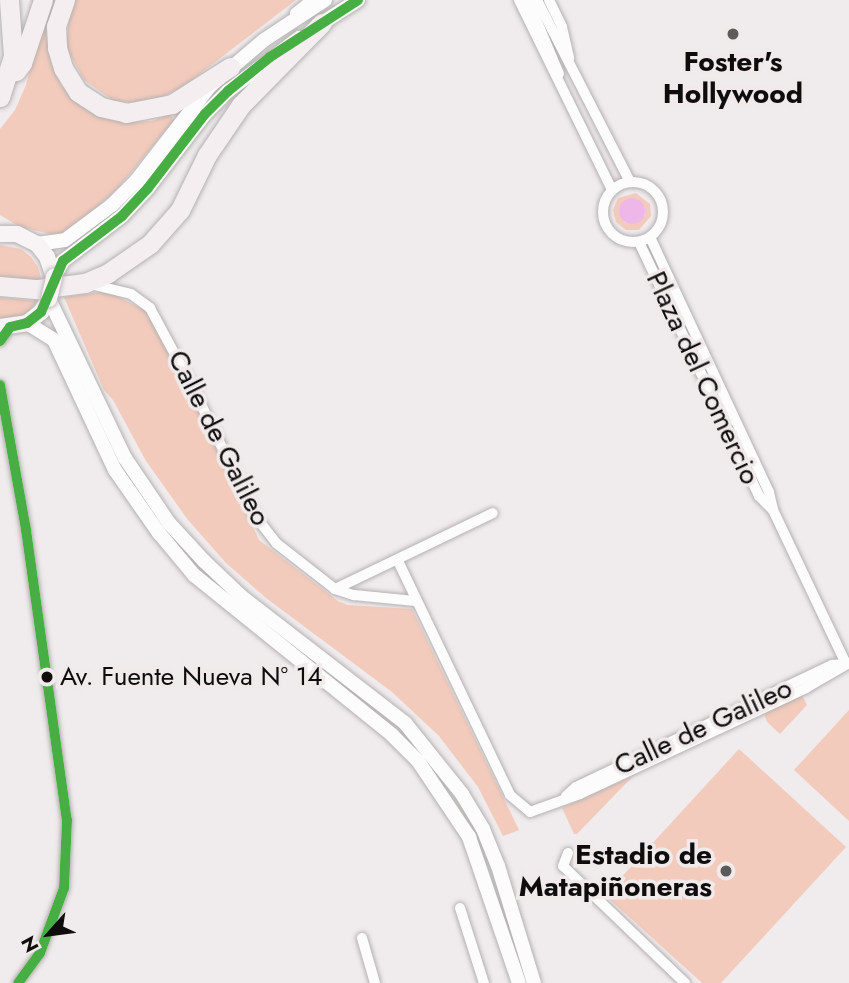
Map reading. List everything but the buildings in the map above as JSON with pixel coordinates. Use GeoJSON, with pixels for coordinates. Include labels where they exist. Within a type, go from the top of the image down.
{"type":"FeatureCollection","features":[{"type":"Feature","properties":{"kind":"highway"},"geometry":{"type":"LineString","coordinates":[[4,90],[13,56],[9,0]]}},
{"type":"Feature","properties":{"kind":"highway"},"geometry":{"type":"LineString","coordinates":[[4,90],[22,63],[43,0]]}},
{"type":"Feature","properties":{"kind":"highway"},"geometry":{"type":"LineString","coordinates":[[65,0],[57,26],[57,48],[63,68],[78,92],[101,107],[126,113],[162,108],[230,67]]}},
{"type":"Feature","properties":{"kind":"highway"},"geometry":{"type":"LineString","coordinates":[[0,286],[38,289],[85,283],[128,261],[150,244],[170,223],[189,193],[206,155],[241,105],[322,23]]}},
{"type":"Feature","properties":{"kind":"main road"},"geometry":{"type":"LineString","coordinates":[[37,244],[65,240],[112,205],[136,181],[210,86],[264,40],[325,0]]}},
{"type":"Feature","properties":{"kind":"main road"},"geometry":{"type":"LineString","coordinates":[[5,327],[27,323],[41,313],[50,299],[54,277],[64,261],[122,216],[148,188],[205,114],[228,91],[260,64],[358,0]]}},
{"type":"Feature","properties":{"kind":"main road"},"geometry":{"type":"LineString","coordinates":[[1,234],[17,234],[37,244],[47,257],[54,277]]}},
{"type":"Feature","properties":{"kind":"main road"},"geometry":{"type":"LineString","coordinates":[[50,299],[125,458],[169,523],[242,597],[405,723],[462,794],[483,830],[498,866],[534,983]]}},
{"type":"Feature","properties":{"kind":"main road"},"geometry":{"type":"LineString","coordinates":[[27,323],[37,326],[54,340],[115,470],[159,533],[194,575],[392,734],[418,761],[469,837],[516,982]]}},
{"type":"Feature","properties":{"kind":"street"},"geometry":{"type":"LineString","coordinates":[[264,40],[311,0]]}},
{"type":"Feature","properties":{"kind":"street"},"geometry":{"type":"LineString","coordinates":[[519,0],[549,64],[560,78]]}},
{"type":"Feature","properties":{"kind":"street"},"geometry":{"type":"LineString","coordinates":[[528,0],[560,78],[612,190]]}},
{"type":"Feature","properties":{"kind":"street"},"geometry":{"type":"LineString","coordinates":[[537,0],[630,182]]}},
{"type":"Feature","properties":{"kind":"street"},"geometry":{"type":"LineString","coordinates":[[549,0],[562,27],[569,62]]}},
{"type":"Feature","properties":{"kind":"street"},"geometry":{"type":"LineString","coordinates":[[630,182],[648,186],[660,200],[662,220],[650,237],[639,242],[620,239],[606,226],[603,207],[612,190],[630,182]]}},
{"type":"Feature","properties":{"kind":"street","name":"Plaza del Comercio"},"geometry":{"type":"LineString","coordinates":[[650,237],[769,492],[773,510],[848,664]]}},
{"type":"Feature","properties":{"kind":"street","name":"Plaza del Comercio"},"geometry":{"type":"LineString","coordinates":[[639,242],[759,496],[773,510]]}},
{"type":"Feature","properties":{"kind":"street","name":"Calle de Galileo"},"geometry":{"type":"LineString","coordinates":[[85,283],[131,294],[150,308],[265,532],[335,589],[354,595],[415,601],[516,803],[530,812],[563,798],[576,787],[658,747],[832,665],[848,664]]}},
{"type":"Feature","properties":{"kind":"street"},"geometry":{"type":"LineString","coordinates":[[0,341],[5,327]]}},
{"type":"Feature","properties":{"kind":"street"},"geometry":{"type":"LineString","coordinates":[[0,385],[26,530],[67,820],[64,888],[40,953],[18,983]]}},
{"type":"Feature","properties":{"kind":"street"},"geometry":{"type":"LineString","coordinates":[[335,589],[493,513]]}},
{"type":"Feature","properties":{"kind":"street"},"geometry":{"type":"LineString","coordinates":[[398,561],[415,601]]}},
{"type":"Feature","properties":{"kind":"street"},"geometry":{"type":"LineString","coordinates":[[568,853],[564,866],[685,983]]}},
{"type":"Feature","properties":{"kind":"street"},"geometry":{"type":"LineString","coordinates":[[460,908],[484,983]]}},
{"type":"Feature","properties":{"kind":"street"},"geometry":{"type":"LineString","coordinates":[[362,938],[375,983]]}},
{"type":"Feature","properties":{"kind":"shaded area"},"geometry":{"type":"Polygon","coordinates":[[[76,0],[296,0],[184,86],[150,103],[114,101],[84,80],[66,47],[70,7],[76,0]]]}},
{"type":"Feature","properties":{"kind":"shaded area"},"geometry":{"type":"Polygon","coordinates":[[[46,8],[52,9],[46,34],[51,62],[61,85],[81,106],[103,117],[127,122],[152,121],[170,114],[174,120],[119,187],[80,223],[59,236],[20,227],[0,215],[0,129],[15,110],[26,85],[46,8]]]}},
{"type":"Feature","properties":{"kind":"shaded area"},"geometry":{"type":"Polygon","coordinates":[[[636,193],[650,204],[651,216],[639,230],[626,230],[616,222],[613,210],[618,198],[636,193]],[[626,200],[619,210],[624,222],[632,224],[645,215],[644,206],[626,200]]]}},
{"type":"Feature","properties":{"kind":"shaded area"},"geometry":{"type":"Polygon","coordinates":[[[632,198],[641,202],[645,211],[641,220],[632,224],[623,220],[619,211],[623,202],[632,198]]]}},
{"type":"Feature","properties":{"kind":"shaded area"},"geometry":{"type":"Polygon","coordinates":[[[0,245],[21,249],[31,257],[38,267],[42,282],[0,279],[0,245]]]}},
{"type":"Feature","properties":{"kind":"shaded area"},"geometry":{"type":"Polygon","coordinates":[[[107,291],[148,312],[190,393],[259,540],[338,601],[347,605],[412,609],[519,830],[503,836],[478,787],[439,736],[392,692],[266,598],[226,563],[188,520],[146,461],[113,400],[104,390],[64,297],[107,291]]]}},
{"type":"Feature","properties":{"kind":"shaded area"},"geometry":{"type":"Polygon","coordinates":[[[0,297],[37,301],[28,312],[17,318],[0,320],[0,297]]]}},
{"type":"Feature","properties":{"kind":"shaded area"},"geometry":{"type":"Polygon","coordinates":[[[802,695],[807,705],[780,734],[767,722],[764,714],[802,695]]]}},
{"type":"Feature","properties":{"kind":"shaded area"},"geometry":{"type":"Polygon","coordinates":[[[849,710],[849,821],[794,770],[849,710]]]}},
{"type":"Feature","properties":{"kind":"shaded area","name":"Estadio de Matapiñoneras"},"geometry":{"type":"Polygon","coordinates":[[[739,749],[846,847],[721,983],[702,983],[605,895],[739,749]]]}},
{"type":"Feature","properties":{"kind":"shaded area"},"geometry":{"type":"Polygon","coordinates":[[[633,776],[577,834],[574,834],[562,808],[633,776]]]}},
{"type":"Feature","properties":{"kind":"transit line"},"geometry":{"type":"LineString","coordinates":[[0,341],[10,327],[27,323],[41,312],[63,261],[122,216],[148,188],[205,114],[228,91],[270,57],[358,0]]}},
{"type":"Feature","properties":{"kind":"transit line"},"geometry":{"type":"LineString","coordinates":[[0,385],[26,530],[67,820],[64,888],[40,953],[18,983]]}},
{"type":"Feature","properties":{"kind":"place","name":"Foster's Hollywood"},"geometry":{"type":"Point","coordinates":[733,34]}},
{"type":"Feature","properties":{"kind":"place","name":"Av. Fuente Nueva Nº 14"},"geometry":{"type":"Point","coordinates":[47,677]}},
{"type":"Feature","properties":{"kind":"place","name":"Estadio de Matapiñoneras"},"geometry":{"type":"Point","coordinates":[726,871]}}]}
